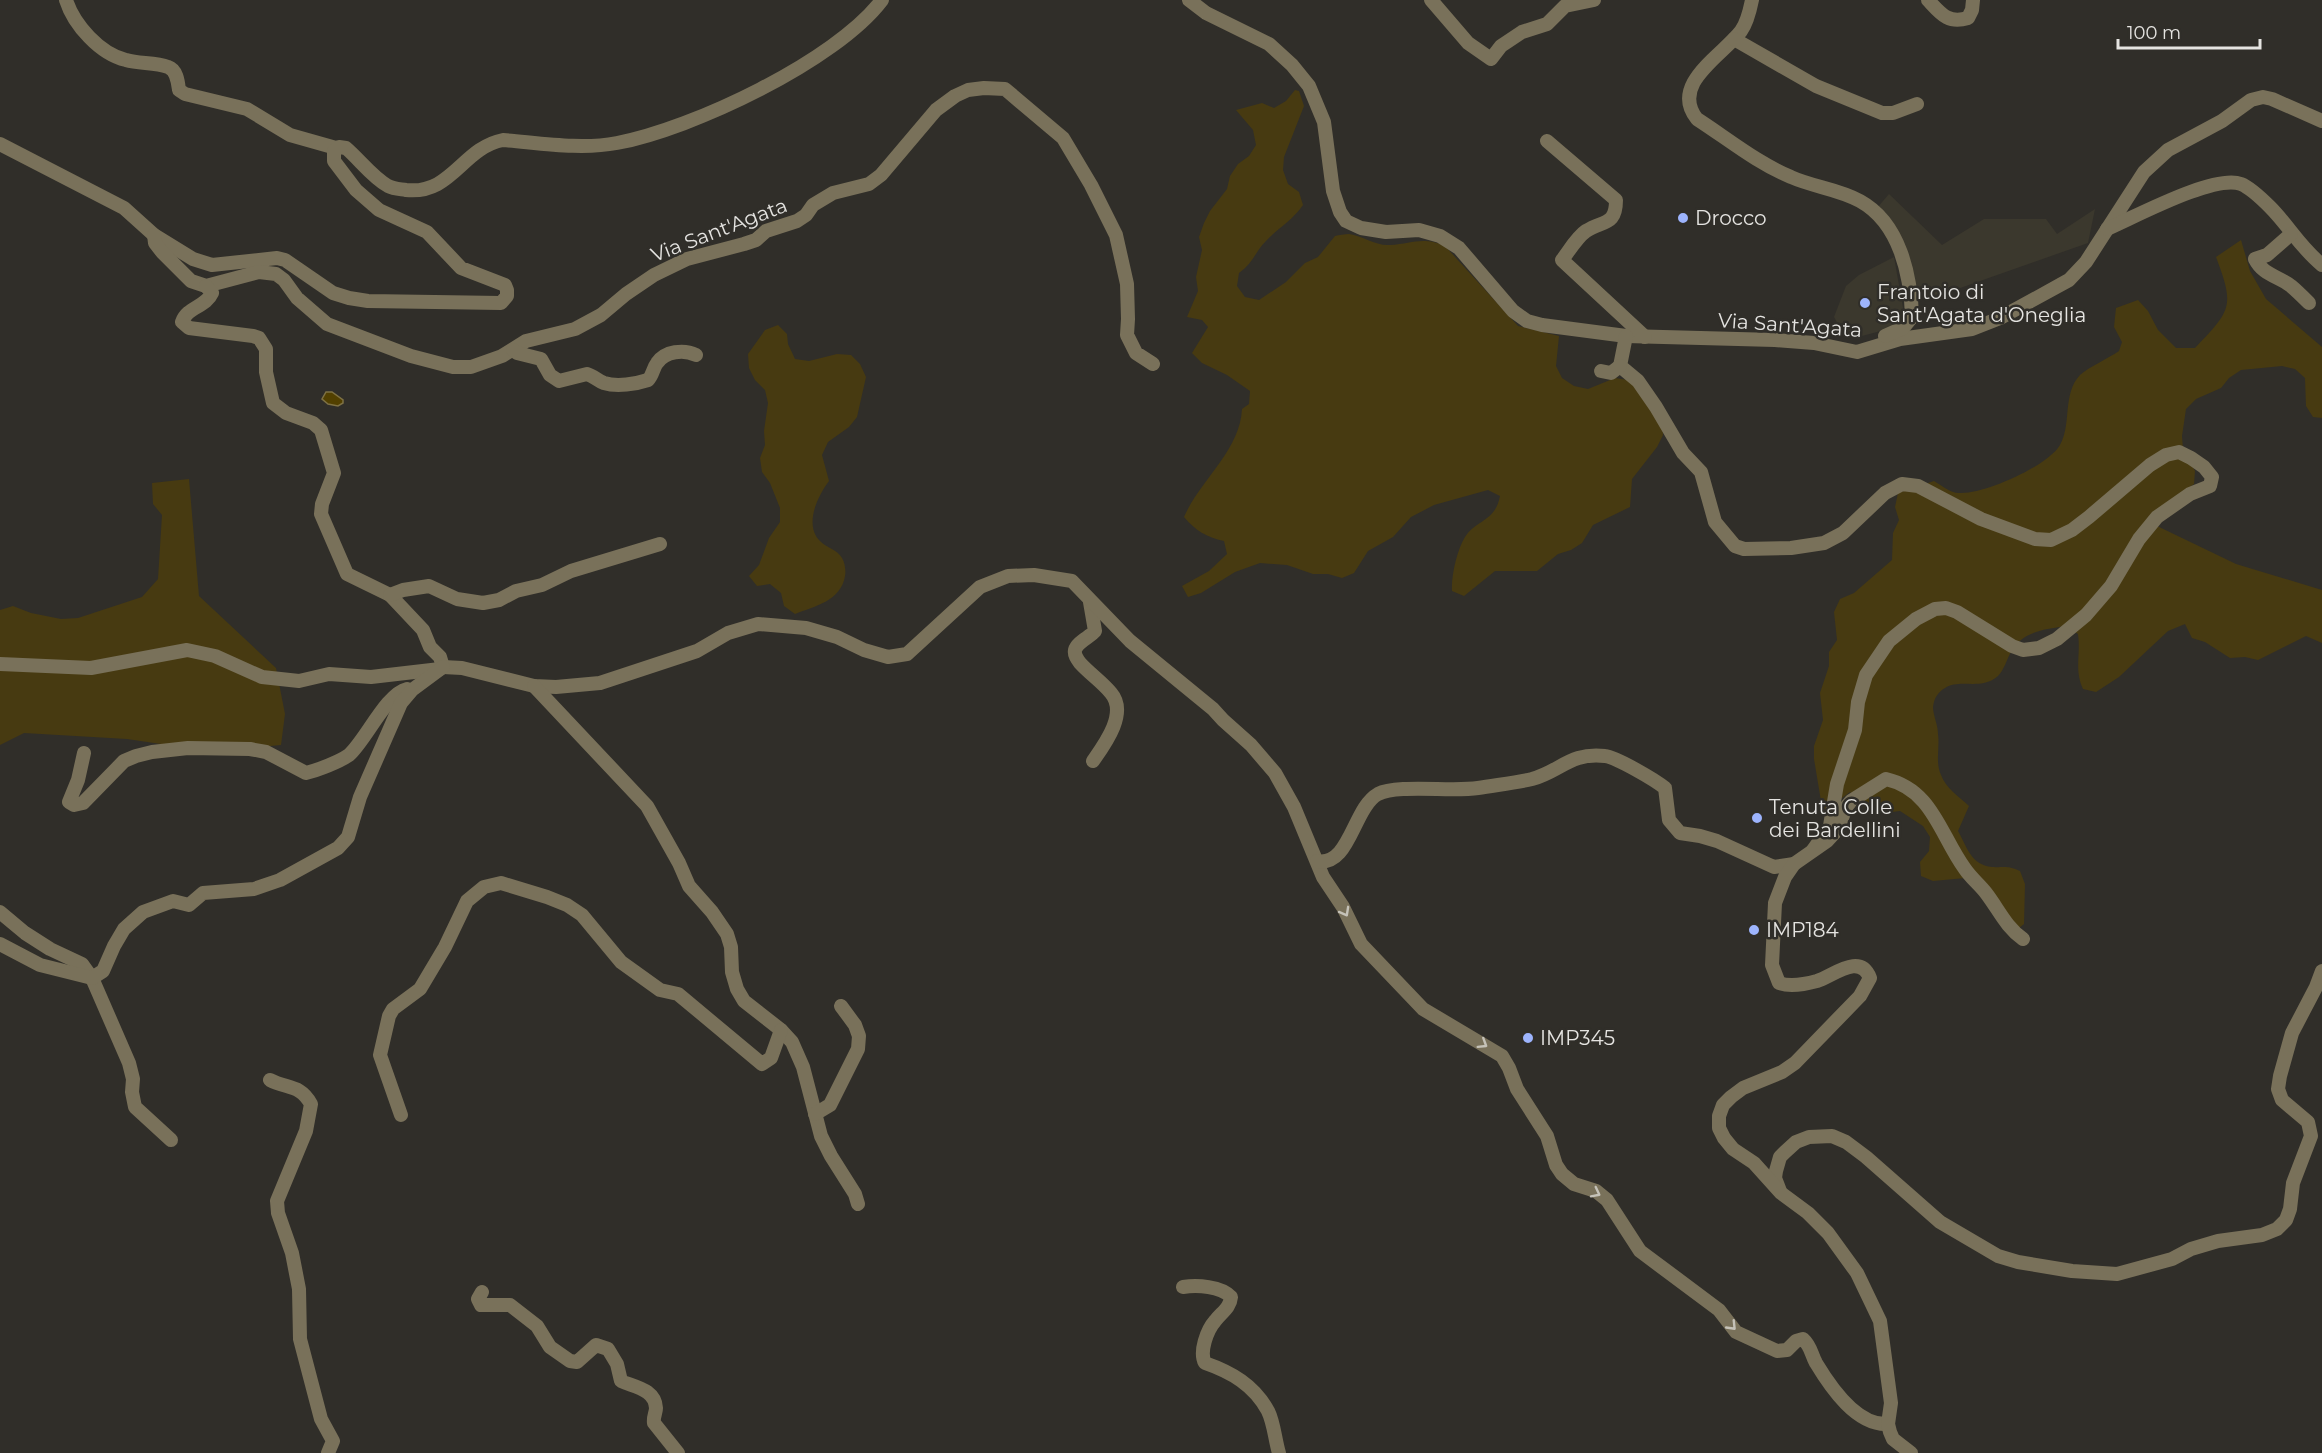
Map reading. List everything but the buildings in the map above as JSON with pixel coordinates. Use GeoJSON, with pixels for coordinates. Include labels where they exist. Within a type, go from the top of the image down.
{"type":"FeatureCollection","features":[{"type":"Feature","properties":{"kind":"street"},"geometry":{"type":"LineString","coordinates":[[66,0],[81,29],[109,52],[124,60],[169,67],[176,74],[179,90],[185,94],[247,109],[290,135],[336,148],[346,148],[388,186],[422,191],[438,185],[482,148],[496,141],[598,146],[644,136],[692,120],[792,72],[837,44],[871,16],[882,0]]}},
{"type":"Feature","properties":{"kind":"street","name":"Via Sant'Agata"},"geometry":{"type":"LineString","coordinates":[[1189,0],[1206,13],[1269,44],[1292,65],[1309,86],[1324,122],[1333,191],[1340,212],[1346,221],[1361,228],[1386,232],[1419,230],[1440,236],[1459,248],[1513,312],[1527,321],[1565,329],[1626,336],[1814,343],[1857,352],[1900,339],[1972,329],[2000,318],[2069,280],[2086,262],[2144,172],[2159,157],[2222,121],[2252,100],[2263,97],[2272,99],[2322,121]]}},
{"type":"Feature","properties":{"kind":"street"},"geometry":{"type":"LineString","coordinates":[[1431,0],[1468,43],[1491,59],[1501,46],[1522,32],[1548,24],[1565,6],[1594,0]]}},
{"type":"Feature","properties":{"kind":"street"},"geometry":{"type":"LineString","coordinates":[[1752,0],[1743,29],[1696,76],[1691,88],[1692,112],[1697,119],[1758,161],[1792,178],[1860,201],[1883,220],[1898,245],[1910,285],[1912,317],[1903,328],[1886,336],[1863,342],[1857,348],[1857,352]]}},
{"type":"Feature","properties":{"kind":"street"},"geometry":{"type":"LineString","coordinates":[[1928,0],[1943,16],[1957,21],[1968,18],[1973,0]]}},
{"type":"Feature","properties":{"kind":"street"},"geometry":{"type":"LineString","coordinates":[[1734,39],[1816,86],[1882,113],[1893,113],[1917,104]]}},
{"type":"Feature","properties":{"kind":"street","name":"Via Sant'Agata"},"geometry":{"type":"LineString","coordinates":[[206,286],[259,272],[276,274],[284,280],[297,298],[327,324],[390,349],[453,367],[471,367],[513,350],[526,341],[574,329],[601,315],[654,275],[687,259],[756,240],[766,231],[797,221],[806,215],[813,205],[833,193],[869,184],[881,175],[936,110],[955,96],[968,90],[1005,89],[1063,138],[1072,153],[1116,235],[1127,284],[1126,335],[1136,353],[1153,364]]}},
{"type":"Feature","properties":{"kind":"street"},"geometry":{"type":"LineString","coordinates":[[1547,141],[1616,200],[1616,211],[1611,219],[1586,231],[1562,260],[1645,337]]}},
{"type":"Feature","properties":{"kind":"street"},"geometry":{"type":"LineString","coordinates":[[0,144],[124,208],[154,235],[202,264],[277,258],[285,260],[333,293],[368,301],[497,303],[506,299],[508,293],[505,285],[461,268],[427,232],[391,217],[369,202],[334,160],[333,154],[336,148]]}},
{"type":"Feature","properties":{"kind":"street"},"geometry":{"type":"LineString","coordinates":[[2108,229],[2199,188],[2221,183],[2240,184],[2271,208],[2303,248],[2322,265]]}},
{"type":"Feature","properties":{"kind":"street"},"geometry":{"type":"LineString","coordinates":[[2291,234],[2267,255],[2255,260],[2259,267],[2289,285],[2309,303]]}},
{"type":"Feature","properties":{"kind":"street"},"geometry":{"type":"LineString","coordinates":[[154,235],[155,243],[183,274],[191,281],[206,286],[212,293],[208,301],[187,313],[182,322],[189,328],[253,336],[264,342],[266,372],[273,403],[286,413],[312,423],[321,430],[334,473],[322,504],[321,514],[343,569],[353,579],[374,586],[390,595],[423,630],[430,646],[440,657],[442,668]]}},
{"type":"Feature","properties":{"kind":"street"},"geometry":{"type":"LineString","coordinates":[[1601,371],[1611,373],[1620,366],[1626,336]]}},
{"type":"Feature","properties":{"kind":"street"},"geometry":{"type":"LineString","coordinates":[[513,350],[541,359],[550,375],[559,381],[587,374],[602,382],[612,384],[640,383],[648,380],[662,357],[673,353],[681,351],[696,355]]}},
{"type":"Feature","properties":{"kind":"street"},"geometry":{"type":"LineString","coordinates":[[1620,366],[1638,381],[1683,453],[1701,472],[1715,522],[1735,546],[1744,549],[1824,543],[1843,533],[1885,493],[1902,484],[1918,486],[1981,519],[2035,539],[2051,540],[2072,530],[2089,518],[2150,465],[2166,455],[2179,453],[2192,458],[2212,477],[2210,486],[2190,494],[2157,517],[2139,539],[2111,586],[2086,615],[2057,639],[2039,648],[2024,650],[2012,646],[1957,612],[1946,608],[1935,609],[1916,619],[1889,642],[1866,675],[1858,702],[1855,730],[1837,784],[1830,826],[1814,850]]}},
{"type":"Feature","properties":{"kind":"street"},"geometry":{"type":"LineString","coordinates":[[390,595],[403,590],[429,586],[457,599],[483,603],[499,600],[516,591],[542,585],[571,571],[660,544]]}},
{"type":"Feature","properties":{"kind":"street"},"geometry":{"type":"LineString","coordinates":[[0,663],[91,668],[186,650],[215,656],[262,677],[299,681],[329,674],[371,677],[442,668],[462,668],[534,686],[556,687],[600,683],[697,651],[728,633],[758,624],[806,628],[837,637],[864,650],[888,657],[907,654],[980,586],[1008,576],[1034,574],[1072,581],[1130,641],[1204,700],[1275,773],[1290,799],[1323,877],[1343,907],[1361,944],[1423,1009],[1502,1056],[1521,1096],[1547,1136],[1556,1165],[1562,1174],[1574,1184],[1602,1195],[1640,1251],[1705,1298],[1719,1310],[1736,1332],[1777,1351],[1786,1350],[1796,1341],[1803,1339],[1811,1348],[1814,1360],[1842,1398],[1862,1417],[1876,1425],[1888,1424]]}},
{"type":"Feature","properties":{"kind":"street"},"geometry":{"type":"LineString","coordinates":[[1090,602],[1095,631],[1076,647],[1075,652],[1077,659],[1088,672],[1111,693],[1115,699],[1117,711],[1105,745],[1093,761]]}},
{"type":"Feature","properties":{"kind":"street"},"geometry":{"type":"LineString","coordinates":[[0,944],[40,965],[92,978],[103,971],[124,929],[143,912],[173,901],[189,905],[203,893],[254,889],[280,880],[338,848],[348,837],[368,776],[401,703],[412,690],[442,668]]}},
{"type":"Feature","properties":{"kind":"street"},"geometry":{"type":"LineString","coordinates":[[534,686],[647,806],[679,863],[689,886],[712,912],[727,934],[732,947],[732,972],[737,989],[744,1001],[781,1030],[792,1042],[800,1057],[821,1136],[855,1194],[858,1204]]}},
{"type":"Feature","properties":{"kind":"street"},"geometry":{"type":"LineString","coordinates":[[84,753],[78,780],[69,802],[74,805],[83,802],[124,761],[152,752],[188,748],[250,749],[266,752],[306,773],[325,767],[351,753],[394,696],[405,690],[412,690]]}},
{"type":"Feature","properties":{"kind":"street"},"geometry":{"type":"LineString","coordinates":[[1317,861],[1330,860],[1346,846],[1359,815],[1378,794],[1399,789],[1444,791],[1530,780],[1548,774],[1575,757],[1605,756],[1617,759],[1654,779],[1665,788],[1669,820],[1680,833],[1717,841],[1774,867],[1794,864]]}},
{"type":"Feature","properties":{"kind":"street"},"geometry":{"type":"LineString","coordinates":[[1911,1453],[1893,1438],[1888,1424],[1891,1404],[1880,1322],[1857,1273],[1828,1233],[1808,1213],[1781,1193],[1760,1169],[1733,1149],[1719,1128],[1719,1116],[1723,1105],[1743,1088],[1782,1072],[1795,1063],[1860,996],[1870,978],[1864,968],[1857,966],[1846,967],[1818,981],[1791,985],[1779,983],[1772,965],[1775,903],[1785,877],[1794,864],[1838,829],[1846,807],[1851,801],[1886,779],[1901,783],[1922,798],[1946,834],[1965,869],[1987,894],[2010,930],[2024,939]]}},
{"type":"Feature","properties":{"kind":"street"},"geometry":{"type":"LineString","coordinates":[[401,1115],[380,1055],[389,1016],[399,1004],[420,989],[445,947],[467,901],[491,885],[501,883],[547,897],[582,915],[621,962],[660,990],[678,994],[762,1064],[771,1058],[781,1030]]}},
{"type":"Feature","properties":{"kind":"street"},"geometry":{"type":"LineString","coordinates":[[0,912],[50,949],[82,964],[92,978],[129,1063],[133,1079],[132,1092],[135,1107],[171,1140]]}},
{"type":"Feature","properties":{"kind":"street"},"geometry":{"type":"LineString","coordinates":[[1781,1193],[1775,1178],[1780,1157],[1796,1142],[1809,1137],[1832,1136],[1846,1142],[1866,1157],[1940,1222],[1998,1256],[2018,1262],[2072,1271],[2117,1274],[2172,1259],[2191,1249],[2217,1241],[2262,1235],[2277,1229],[2286,1220],[2290,1209],[2293,1183],[2311,1136],[2308,1122],[2282,1100],[2278,1089],[2280,1076],[2292,1034],[2322,971]]}},
{"type":"Feature","properties":{"kind":"street"},"geometry":{"type":"LineString","coordinates":[[815,1114],[830,1105],[858,1049],[859,1036],[855,1025],[841,1006]]}},
{"type":"Feature","properties":{"kind":"street"},"geometry":{"type":"LineString","coordinates":[[270,1080],[302,1091],[310,1104],[306,1131],[277,1201],[278,1213],[292,1253],[299,1288],[300,1339],[321,1419],[333,1441],[328,1453]]}},
{"type":"Feature","properties":{"kind":"street"},"geometry":{"type":"LineString","coordinates":[[1183,1287],[1193,1286],[1222,1291],[1232,1297],[1209,1332],[1202,1358],[1204,1363],[1232,1373],[1251,1389],[1268,1411],[1279,1453]]}},
{"type":"Feature","properties":{"kind":"street"},"geometry":{"type":"LineString","coordinates":[[482,1292],[478,1299],[481,1305],[510,1305],[532,1321],[550,1347],[570,1362],[577,1362],[596,1345],[608,1349],[617,1364],[621,1381],[637,1386],[652,1397],[656,1408],[654,1423],[678,1453]]}},
{"type":"Feature","properties":{"kind":"shaded area"},"geometry":{"type":"Polygon","coordinates":[[[1295,90],[1299,91],[1304,106],[1284,157],[1283,170],[1288,184],[1299,192],[1303,205],[1266,241],[1239,273],[1237,286],[1245,297],[1259,300],[1286,282],[1305,263],[1318,257],[1335,236],[1349,234],[1385,245],[1423,241],[1437,243],[1445,246],[1518,326],[1559,336],[1556,366],[1562,378],[1574,386],[1588,389],[1615,378],[1628,380],[1648,398],[1662,421],[1663,435],[1657,447],[1632,479],[1630,507],[1593,525],[1582,543],[1558,554],[1537,571],[1495,571],[1464,596],[1452,591],[1457,556],[1462,542],[1470,531],[1490,516],[1498,504],[1500,496],[1488,490],[1434,505],[1411,517],[1393,537],[1368,551],[1354,573],[1342,578],[1328,574],[1313,574],[1287,565],[1260,563],[1235,572],[1201,593],[1188,597],[1182,586],[1209,571],[1227,554],[1224,541],[1202,533],[1184,517],[1191,503],[1227,452],[1240,424],[1242,409],[1249,404],[1250,391],[1227,375],[1202,363],[1192,353],[1208,327],[1202,320],[1187,317],[1198,291],[1196,277],[1202,250],[1199,237],[1210,211],[1227,189],[1230,176],[1256,145],[1253,130],[1236,110],[1262,103],[1274,108],[1286,101],[1295,90]]]}},
{"type":"Feature","properties":{"kind":"shaded area","name":"Frantoio di Sant'Agata d'Oneglia"},"geometry":{"type":"Polygon","coordinates":[[[1889,194],[1942,245],[1984,219],[2046,219],[2057,234],[2095,209],[2088,243],[1946,293],[1918,298],[1908,260],[1877,208],[1889,194]]]}},
{"type":"Feature","properties":{"kind":"shaded area"},"geometry":{"type":"Polygon","coordinates":[[[2241,240],[2250,271],[2266,299],[2322,347],[2322,418],[2313,417],[2306,406],[2305,378],[2295,369],[2282,366],[2241,370],[2229,378],[2221,388],[2196,399],[2186,409],[2182,436],[2183,449],[2195,471],[2194,484],[2162,507],[2155,525],[2236,564],[2322,590],[2322,643],[2306,636],[2258,660],[2245,657],[2230,658],[2205,642],[2192,638],[2185,624],[2168,631],[2119,677],[2096,692],[2083,689],[2080,682],[2078,634],[2067,626],[2051,628],[2035,632],[2021,640],[2011,652],[2000,674],[1991,680],[1978,684],[1951,685],[1940,691],[1933,707],[1938,731],[1939,770],[1949,788],[1969,806],[1958,831],[1970,854],[1979,863],[1992,867],[2009,867],[2020,871],[2025,884],[2024,924],[2014,932],[1976,877],[1933,881],[1921,876],[1920,862],[1929,851],[1930,837],[1923,826],[1900,811],[1874,814],[1862,806],[1850,792],[1823,813],[1814,746],[1823,720],[1820,693],[1829,666],[1829,652],[1837,640],[1834,612],[1840,599],[1854,593],[1892,560],[1893,533],[1899,520],[1895,507],[1898,493],[1934,481],[1956,493],[1983,489],[2014,478],[2043,462],[2053,453],[2064,437],[2069,400],[2074,383],[2084,372],[2119,351],[2122,342],[2114,327],[2116,308],[2138,300],[2148,311],[2158,330],[2176,348],[2195,348],[2216,325],[2226,307],[2226,287],[2216,257],[2241,240]]]}},
{"type":"Feature","properties":{"kind":"shaded area","name":"Frantoio di Sant'Agata d'Oneglia"},"geometry":{"type":"Polygon","coordinates":[[[1894,257],[1905,319],[1862,336],[1844,335],[1834,317],[1846,286],[1859,275],[1894,257]]]}},
{"type":"Feature","properties":{"kind":"shaded area"},"geometry":{"type":"Polygon","coordinates":[[[778,325],[787,334],[788,344],[795,359],[809,361],[837,354],[851,355],[860,364],[866,377],[857,417],[849,427],[828,442],[822,455],[829,481],[820,495],[813,519],[815,534],[820,541],[840,555],[843,560],[845,576],[843,584],[833,597],[795,614],[784,606],[781,593],[770,584],[757,586],[749,576],[759,565],[769,538],[780,522],[780,508],[770,483],[762,472],[760,458],[765,445],[764,431],[768,403],[765,390],[755,380],[749,368],[748,354],[765,330],[778,325]]]}},
{"type":"Feature","properties":{"kind":"shaded area"},"geometry":{"type":"Polygon","coordinates":[[[326,392],[332,392],[343,400],[343,403],[338,406],[328,404],[322,399],[326,392]]]}},
{"type":"Feature","properties":{"kind":"shaded area"},"geometry":{"type":"Polygon","coordinates":[[[189,479],[199,596],[276,668],[285,714],[281,745],[229,750],[188,748],[127,739],[24,733],[0,745],[0,610],[13,606],[31,613],[61,619],[78,618],[142,597],[158,579],[162,515],[153,504],[152,483],[189,479]]]}},
{"type":"Feature","properties":{"kind":"place","name":"Drocco"},"geometry":{"type":"Point","coordinates":[1683,218]}},
{"type":"Feature","properties":{"kind":"place","name":"Frantoio di Sant'Agata d'Oneglia"},"geometry":{"type":"Point","coordinates":[1865,303]}},
{"type":"Feature","properties":{"kind":"place","name":"Tenuta Colle dei Bardellini"},"geometry":{"type":"Point","coordinates":[1757,818]}},
{"type":"Feature","properties":{"kind":"place","name":"IMP184"},"geometry":{"type":"Point","coordinates":[1754,930]}},
{"type":"Feature","properties":{"kind":"place","name":"IMP345"},"geometry":{"type":"Point","coordinates":[1528,1038]}}]}
